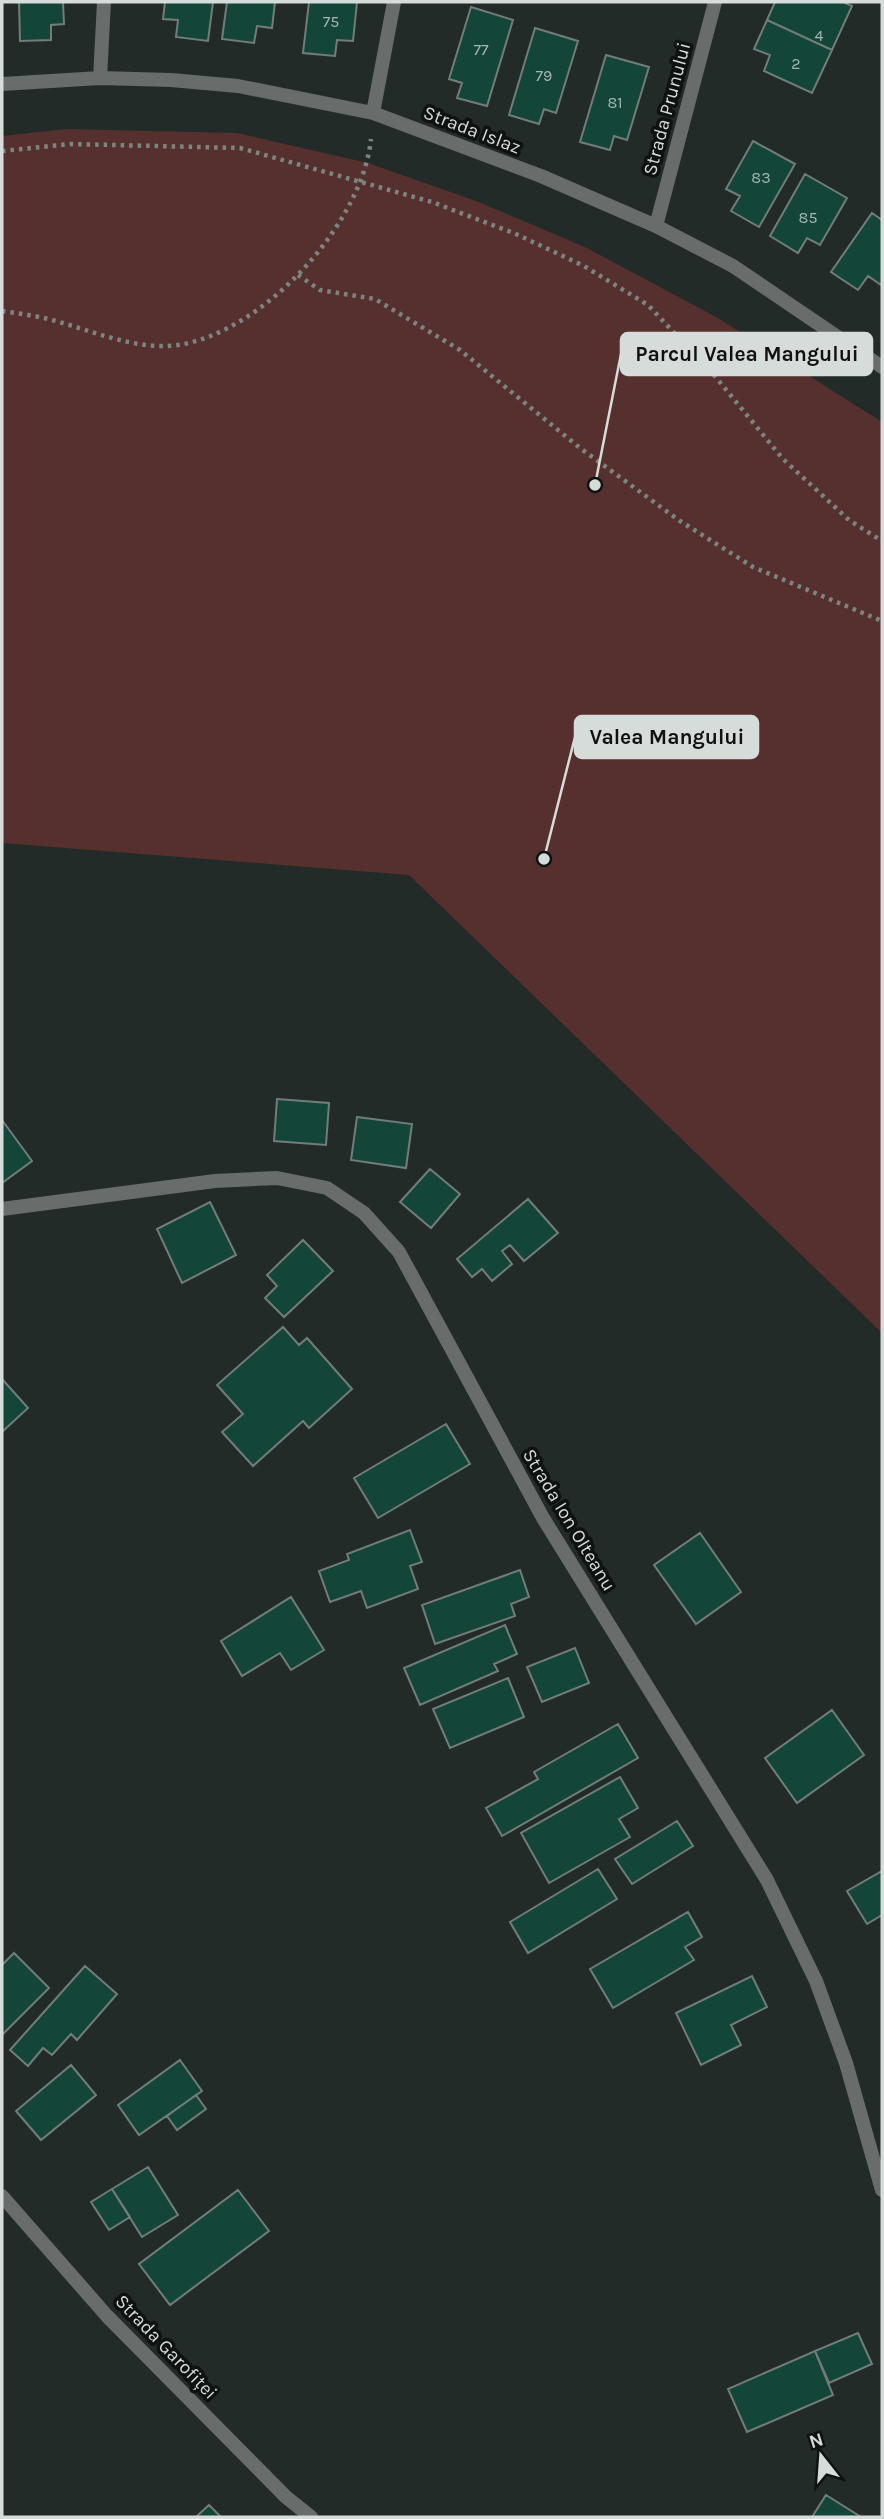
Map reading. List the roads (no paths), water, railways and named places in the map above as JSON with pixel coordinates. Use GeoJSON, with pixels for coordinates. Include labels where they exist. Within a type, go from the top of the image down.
{"type":"FeatureCollection","features":[{"type":"Feature","properties":{"kind":"street"},"geometry":{"type":"LineString","coordinates":[[100,78],[103,2]]}},
{"type":"Feature","properties":{"kind":"street"},"geometry":{"type":"LineString","coordinates":[[373,114],[394,2]]}},
{"type":"Feature","properties":{"kind":"street","name":"Strada Prunului"},"geometry":{"type":"LineString","coordinates":[[656,226],[715,2]]}},
{"type":"Feature","properties":{"kind":"street","name":"Strada Islaz"},"geometry":{"type":"LineString","coordinates":[[2,84],[100,78],[171,80],[238,86],[373,114],[541,176],[656,226],[733,266],[882,367]]}},
{"type":"Feature","properties":{"kind":"street","name":"Strada Ion Olteanu"},"geometry":{"type":"LineString","coordinates":[[2,1209],[215,1181],[277,1178],[327,1188],[364,1213],[399,1252],[543,1518],[767,1880],[820,1992],[846,2063],[882,2190]]}},
{"type":"Feature","properties":{"kind":"street","name":"Strada Garofiței"},"geometry":{"type":"LineString","coordinates":[[2,2196],[107,2316],[286,2497],[311,2517]]}},
{"type":"Feature","properties":{"kind":"place","name":"Parcul Valea Mangului"},"geometry":{"type":"Point","coordinates":[595,485]}},
{"type":"Feature","properties":{"kind":"place","name":"Valea Mangului"},"geometry":{"type":"Point","coordinates":[544,859]}}]}
